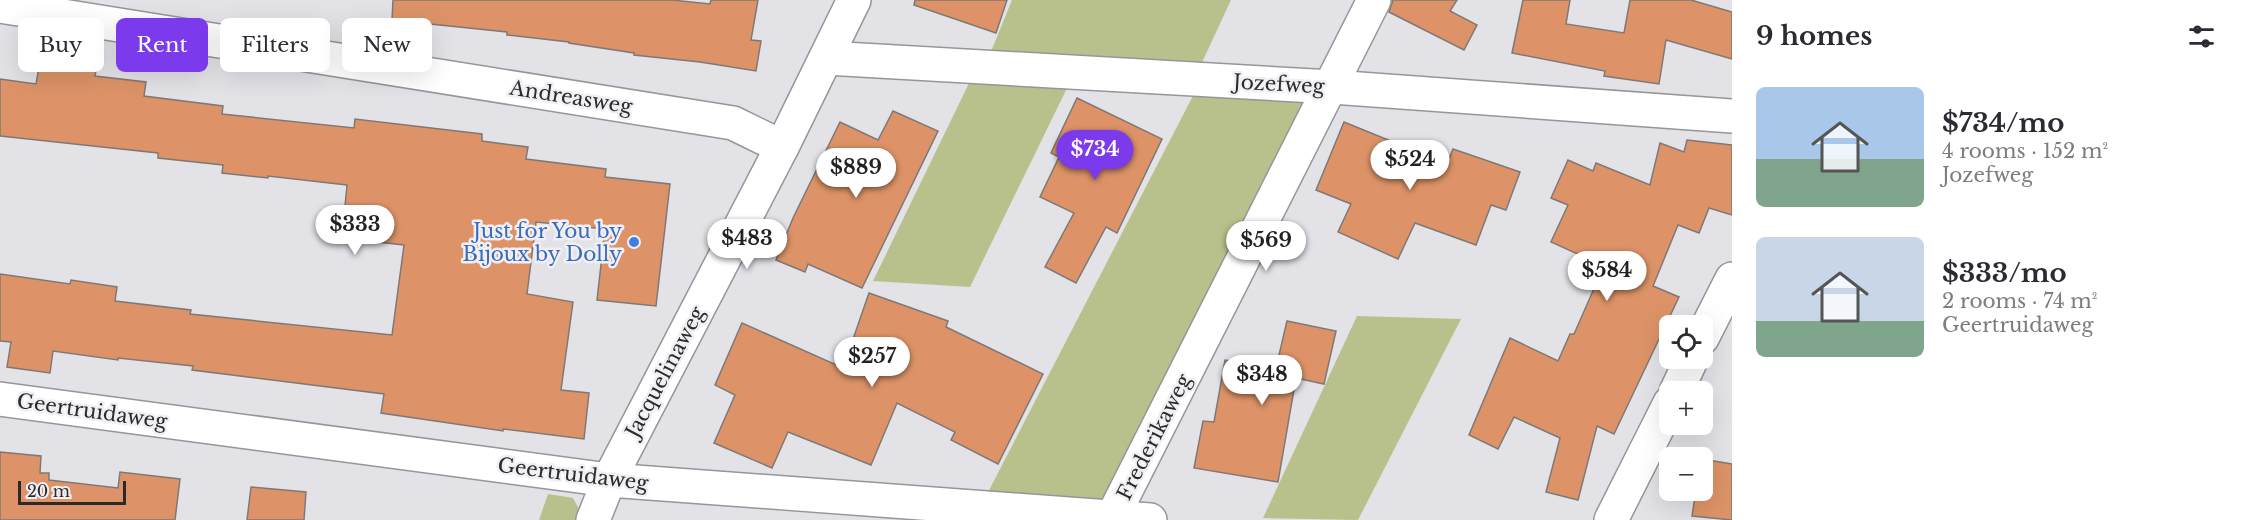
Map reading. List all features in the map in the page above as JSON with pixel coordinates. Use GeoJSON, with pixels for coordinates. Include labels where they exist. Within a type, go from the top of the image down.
{"type":"FeatureCollection","features":[{"type":"Feature","properties":{"kind":"street","name":"Jacquelinaweg"},"geometry":{"type":"LineString","coordinates":[[593,520],[609,480],[782,147],[854,0]]}},
{"type":"Feature","properties":{"kind":"street","name":"Frederikaweg"},"geometry":{"type":"LineString","coordinates":[[1112,519],[1374,0]]}},
{"type":"Feature","properties":{"kind":"street","name":"Andreasweg"},"geometry":{"type":"LineString","coordinates":[[0,6],[733,123],[782,147]]}},
{"type":"Feature","properties":{"kind":"street","name":"Jozefweg"},"geometry":{"type":"LineString","coordinates":[[826,58],[1332,87],[1732,116]]}},
{"type":"Feature","properties":{"kind":"street"},"geometry":{"type":"LineString","coordinates":[[1713,316],[1732,279]]}},
{"type":"Feature","properties":{"kind":"street","name":"Geertruidaweg"},"geometry":{"type":"LineString","coordinates":[[0,399],[609,480],[1112,519],[1150,520]]}},
{"type":"Feature","properties":{"kind":"street"},"geometry":{"type":"LineString","coordinates":[[1611,520],[1659,426]]}},
{"type":"Feature","properties":{"kind":"green space"},"geometry":{"type":"Polygon","coordinates":[[[1012,0],[1231,0],[1198,71],[988,59],[1012,0]]]}},
{"type":"Feature","properties":{"kind":"green space"},"geometry":{"type":"Polygon","coordinates":[[[972,77],[1069,84],[970,287],[873,281],[972,77]]]}},
{"type":"Feature","properties":{"kind":"green space"},"geometry":{"type":"Polygon","coordinates":[[[1197,88],[1309,95],[1106,506],[984,500],[1197,88]]]}},
{"type":"Feature","properties":{"kind":"green space"},"geometry":{"type":"Polygon","coordinates":[[[1357,316],[1461,319],[1358,520],[1263,518],[1357,316]]]}},
{"type":"Feature","properties":{"kind":"green space"},"geometry":{"type":"Polygon","coordinates":[[[548,494],[573,498],[583,517],[581,520],[539,520],[548,494]]]}},
{"type":"Feature","properties":{"kind":"building"},"geometry":{"type":"Polygon","coordinates":[[[393,0],[672,0],[710,4],[711,0],[758,0],[751,40],[761,41],[756,71],[634,55],[634,53],[569,42],[507,35],[507,32],[432,24],[432,18],[392,18],[393,0]]]}},
{"type":"Feature","properties":{"kind":"building"},"geometry":{"type":"Polygon","coordinates":[[[915,0],[1007,0],[996,33],[914,5],[915,0]]]}},
{"type":"Feature","properties":{"kind":"building"},"geometry":{"type":"Polygon","coordinates":[[[1393,0],[1457,0],[1450,11],[1477,25],[1464,50],[1389,12],[1393,0]]]}},
{"type":"Feature","properties":{"kind":"building"},"geometry":{"type":"Polygon","coordinates":[[[1523,0],[1570,0],[1566,24],[1624,33],[1630,0],[1691,0],[1732,12],[1732,59],[1666,40],[1659,84],[1604,76],[1605,71],[1512,53],[1523,0]]]}},
{"type":"Feature","properties":{"kind":"building"},"geometry":{"type":"Polygon","coordinates":[[[38,72],[96,72],[95,76],[146,82],[144,96],[223,106],[222,114],[354,128],[355,119],[482,134],[482,141],[528,147],[526,159],[606,169],[605,177],[670,184],[656,306],[597,300],[605,229],[536,222],[527,294],[573,302],[561,390],[589,393],[584,439],[503,429],[503,431],[381,413],[384,394],[192,370],[193,366],[118,358],[118,360],[53,351],[50,373],[7,367],[11,342],[0,341],[0,274],[70,284],[71,280],[117,287],[115,301],[191,310],[190,314],[392,335],[404,245],[342,238],[347,185],[222,173],[223,165],[158,158],[158,153],[0,136],[0,79],[36,84],[38,72]]]}},
{"type":"Feature","properties":{"kind":"building"},"geometry":{"type":"Polygon","coordinates":[[[1077,98],[1162,139],[1117,233],[1106,227],[1076,283],[1045,267],[1074,213],[1040,197],[1059,157],[1051,153],[1077,98]]]}},
{"type":"Feature","properties":{"kind":"building"},"geometry":{"type":"Polygon","coordinates":[[[893,111],[938,131],[862,288],[808,264],[805,272],[776,260],[793,218],[840,122],[878,140],[893,111]]]}},
{"type":"Feature","properties":{"kind":"building"},"geometry":{"type":"Polygon","coordinates":[[[1344,122],[1447,164],[1453,149],[1520,172],[1506,210],[1491,205],[1476,245],[1415,223],[1398,259],[1338,232],[1351,204],[1316,190],[1344,122]]]}},
{"type":"Feature","properties":{"kind":"building"},"geometry":{"type":"Polygon","coordinates":[[[1687,140],[1732,145],[1732,215],[1709,208],[1699,233],[1678,225],[1653,286],[1679,297],[1670,315],[1659,315],[1659,339],[1614,434],[1597,426],[1578,500],[1546,492],[1560,438],[1514,417],[1498,449],[1469,435],[1510,338],[1558,361],[1570,334],[1574,334],[1604,266],[1551,242],[1568,205],[1551,198],[1568,160],[1593,171],[1596,163],[1650,185],[1660,143],[1684,152],[1687,140]]]}},
{"type":"Feature","properties":{"kind":"building"},"geometry":{"type":"Polygon","coordinates":[[[869,293],[948,321],[946,327],[1043,374],[998,464],[951,440],[955,432],[897,403],[871,465],[788,432],[772,468],[714,443],[735,395],[715,385],[742,323],[843,368],[869,293]]]}},
{"type":"Feature","properties":{"kind":"building"},"geometry":{"type":"Polygon","coordinates":[[[1287,321],[1336,331],[1324,384],[1296,378],[1278,482],[1194,468],[1203,421],[1214,422],[1225,360],[1276,368],[1287,321]]]}},
{"type":"Feature","properties":{"kind":"building"},"geometry":{"type":"Polygon","coordinates":[[[0,452],[41,456],[40,473],[49,473],[49,480],[118,488],[120,472],[180,479],[175,520],[0,520],[0,452]]]}},
{"type":"Feature","properties":{"kind":"building"},"geometry":{"type":"Polygon","coordinates":[[[1713,461],[1732,464],[1732,520],[1692,516],[1694,501],[1713,501],[1713,461]]]}},
{"type":"Feature","properties":{"kind":"building"},"geometry":{"type":"Polygon","coordinates":[[[251,487],[306,492],[304,520],[247,520],[251,487]]]}},
{"type":"Feature","properties":{"kind":"place","name":"Just for You by Bijoux by Dolly"},"geometry":{"type":"Point","coordinates":[634,242]}}]}
